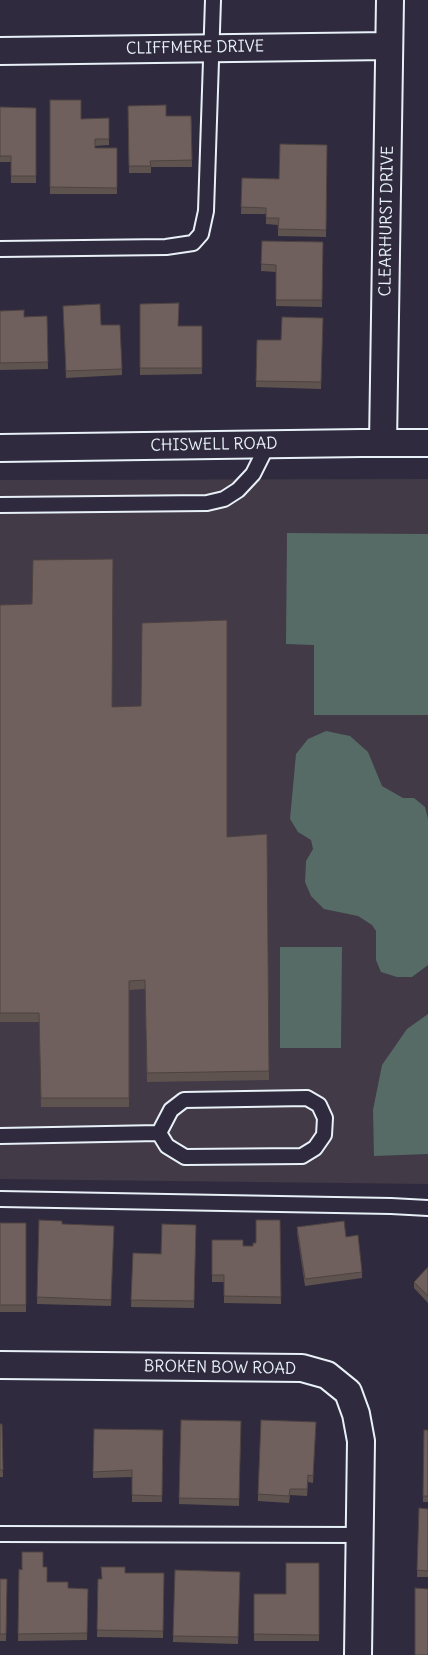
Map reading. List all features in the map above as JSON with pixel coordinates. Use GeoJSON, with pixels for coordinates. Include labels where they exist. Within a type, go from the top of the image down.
{"type":"FeatureCollection","features":[{"type":"Feature","properties":{"kind":"street","name":"CLEARHURST DRIVE"},"geometry":{"type":"LineString","coordinates":[[383,443],[390,0]]}},
{"type":"Feature","properties":{"kind":"street","name":"CLIFFMERE DRIVE"},"geometry":{"type":"LineString","coordinates":[[0,51],[389,46]]}},
{"type":"Feature","properties":{"kind":"street","name":"CHISWELL ROAD"},"geometry":{"type":"LineString","coordinates":[[0,448],[428,444]]}},
{"type":"Feature","properties":{"kind":"street","name":"BROKEN BOW ROAD"},"geometry":{"type":"LineString","coordinates":[[0,1365],[302,1368],[327,1375],[348,1392],[356,1414],[361,1441],[358,1655]]}},
{"type":"Feature","properties":{"kind":"lane"},"geometry":{"type":"LineString","coordinates":[[0,249],[166,247],[193,243],[202,234],[206,211],[213,0]]}},
{"type":"Feature","properties":{"kind":"lane"},"geometry":{"type":"LineString","coordinates":[[0,505],[207,503],[224,499],[238,490],[253,474],[268,444]]}},
{"type":"Feature","properties":{"kind":"lane"},"geometry":{"type":"LineString","coordinates":[[307,1098],[318,1105],[325,1118],[324,1135],[315,1148],[302,1156],[185,1157],[167,1146],[160,1133],[171,1110],[184,1100],[307,1098]]}},
{"type":"Feature","properties":{"kind":"lane"},"geometry":{"type":"LineString","coordinates":[[0,1136],[160,1133]]}},
{"type":"Feature","properties":{"kind":"lane"},"geometry":{"type":"LineString","coordinates":[[0,1199],[428,1208]]}},
{"type":"Feature","properties":{"kind":"lane"},"geometry":{"type":"LineString","coordinates":[[0,1534],[360,1535]]}},
{"type":"Feature","properties":{"kind":"shaded area"},"geometry":{"type":"Polygon","coordinates":[[[428,479],[428,1184],[0,1179],[0,480],[428,479]]]}},
{"type":"Feature","properties":{"kind":"green space"},"geometry":{"type":"Polygon","coordinates":[[[287,533],[428,534],[428,715],[314,715],[314,645],[286,644],[287,533]]]}},
{"type":"Feature","properties":{"kind":"green space"},"geometry":{"type":"Polygon","coordinates":[[[326,731],[350,736],[368,752],[382,786],[403,798],[414,798],[425,807],[428,819],[428,965],[412,977],[397,977],[381,972],[376,960],[376,931],[372,925],[358,916],[324,909],[311,896],[305,882],[306,861],[313,849],[311,840],[298,832],[290,819],[296,754],[308,739],[326,731]]]}},
{"type":"Feature","properties":{"kind":"green space"},"geometry":{"type":"Polygon","coordinates":[[[280,947],[342,947],[341,1048],[280,1048],[280,947]]]}},
{"type":"Feature","properties":{"kind":"green space"},"geometry":{"type":"Polygon","coordinates":[[[428,1014],[428,1154],[374,1156],[373,1110],[382,1065],[407,1029],[428,1014]]]}},
{"type":"Feature","properties":{"kind":"building"},"geometry":{"type":"Polygon","coordinates":[[[50,100],[81,100],[81,119],[109,118],[109,139],[95,139],[95,148],[117,148],[117,188],[50,187],[50,100]]]}},
{"type":"Feature","properties":{"kind":"building"},"geometry":{"type":"Polygon","coordinates":[[[166,105],[166,116],[191,116],[192,160],[150,161],[151,166],[129,166],[128,106],[166,105]]]}},
{"type":"Feature","properties":{"kind":"building"},"geometry":{"type":"Polygon","coordinates":[[[0,107],[36,108],[36,176],[11,176],[11,156],[0,156],[0,107]]]}},
{"type":"Feature","properties":{"kind":"building"},"geometry":{"type":"Polygon","coordinates":[[[280,144],[327,145],[326,230],[278,229],[279,218],[266,218],[266,208],[241,207],[242,178],[279,179],[280,144]]]}},
{"type":"Feature","properties":{"kind":"building"},"geometry":{"type":"Polygon","coordinates":[[[262,241],[323,242],[322,300],[276,300],[276,265],[261,264],[262,241]]]}},
{"type":"Feature","properties":{"kind":"building"},"geometry":{"type":"Polygon","coordinates":[[[179,303],[178,326],[202,326],[202,368],[140,368],[140,304],[179,303]]]}},
{"type":"Feature","properties":{"kind":"building"},"geometry":{"type":"Polygon","coordinates":[[[100,304],[101,325],[120,325],[122,369],[66,371],[63,306],[100,304]]]}},
{"type":"Feature","properties":{"kind":"building"},"geometry":{"type":"Polygon","coordinates":[[[24,310],[24,317],[47,316],[48,362],[0,363],[0,311],[24,310]]]}},
{"type":"Feature","properties":{"kind":"building"},"geometry":{"type":"Polygon","coordinates":[[[282,317],[323,318],[321,382],[256,381],[257,340],[281,340],[282,317]]]}},
{"type":"Feature","properties":{"kind":"building"},"geometry":{"type":"Polygon","coordinates":[[[113,559],[112,707],[141,706],[142,623],[227,620],[227,837],[267,834],[269,1071],[147,1073],[145,980],[129,981],[129,1098],[41,1098],[39,1013],[0,1013],[0,605],[32,604],[33,560],[113,559]]]}},
{"type":"Feature","properties":{"kind":"building"},"geometry":{"type":"Polygon","coordinates":[[[39,1220],[62,1221],[62,1224],[114,1226],[111,1300],[37,1297],[39,1220]]]}},
{"type":"Feature","properties":{"kind":"building"},"geometry":{"type":"Polygon","coordinates":[[[256,1220],[280,1220],[281,1297],[224,1296],[224,1275],[212,1275],[212,1240],[243,1240],[243,1246],[253,1246],[253,1243],[256,1243],[256,1220]]]}},
{"type":"Feature","properties":{"kind":"building"},"geometry":{"type":"Polygon","coordinates":[[[344,1221],[346,1237],[358,1235],[362,1272],[305,1279],[297,1227],[344,1221]]]}},
{"type":"Feature","properties":{"kind":"building"},"geometry":{"type":"Polygon","coordinates":[[[0,1223],[26,1223],[26,1305],[0,1305],[0,1223]]]}},
{"type":"Feature","properties":{"kind":"building"},"geometry":{"type":"Polygon","coordinates":[[[162,1224],[196,1225],[194,1301],[131,1300],[133,1253],[161,1254],[162,1224]]]}},
{"type":"Feature","properties":{"kind":"building"},"geometry":{"type":"Polygon","coordinates":[[[428,1267],[428,1296],[414,1282],[428,1267]]]}},
{"type":"Feature","properties":{"kind":"building"},"geometry":{"type":"Polygon","coordinates":[[[181,1420],[241,1421],[239,1499],[179,1498],[181,1420]]]}},
{"type":"Feature","properties":{"kind":"building"},"geometry":{"type":"Polygon","coordinates":[[[261,1420],[316,1422],[313,1476],[308,1475],[307,1489],[290,1489],[289,1496],[258,1494],[261,1420]]]}},
{"type":"Feature","properties":{"kind":"building"},"geometry":{"type":"Polygon","coordinates":[[[0,1424],[2,1424],[3,1470],[0,1470],[0,1424]]]}},
{"type":"Feature","properties":{"kind":"building"},"geometry":{"type":"Polygon","coordinates":[[[94,1429],[163,1430],[162,1496],[132,1495],[132,1470],[93,1472],[94,1429]]]}},
{"type":"Feature","properties":{"kind":"building"},"geometry":{"type":"Polygon","coordinates":[[[424,1430],[428,1430],[428,1496],[423,1496],[424,1430]]]}},
{"type":"Feature","properties":{"kind":"building"},"geometry":{"type":"Polygon","coordinates":[[[419,1508],[428,1509],[428,1571],[417,1570],[419,1508]]]}},
{"type":"Feature","properties":{"kind":"building"},"geometry":{"type":"Polygon","coordinates":[[[22,1552],[43,1552],[43,1567],[47,1567],[47,1582],[68,1582],[68,1588],[88,1589],[87,1633],[18,1634],[19,1569],[22,1570],[22,1552]]]}},
{"type":"Feature","properties":{"kind":"building"},"geometry":{"type":"Polygon","coordinates":[[[286,1563],[319,1563],[319,1635],[254,1634],[254,1594],[286,1594],[286,1563]]]}},
{"type":"Feature","properties":{"kind":"building"},"geometry":{"type":"Polygon","coordinates":[[[101,1567],[125,1567],[125,1573],[164,1573],[163,1631],[97,1630],[98,1579],[102,1579],[101,1567]]]}},
{"type":"Feature","properties":{"kind":"building"},"geometry":{"type":"Polygon","coordinates":[[[175,1570],[240,1572],[238,1637],[173,1636],[175,1570]]]}},
{"type":"Feature","properties":{"kind":"building"},"geometry":{"type":"Polygon","coordinates":[[[0,1579],[7,1579],[6,1634],[0,1634],[0,1579]]]}},
{"type":"Feature","properties":{"kind":"building"},"geometry":{"type":"Polygon","coordinates":[[[415,1588],[428,1589],[428,1655],[415,1655],[415,1588]]]}}]}
